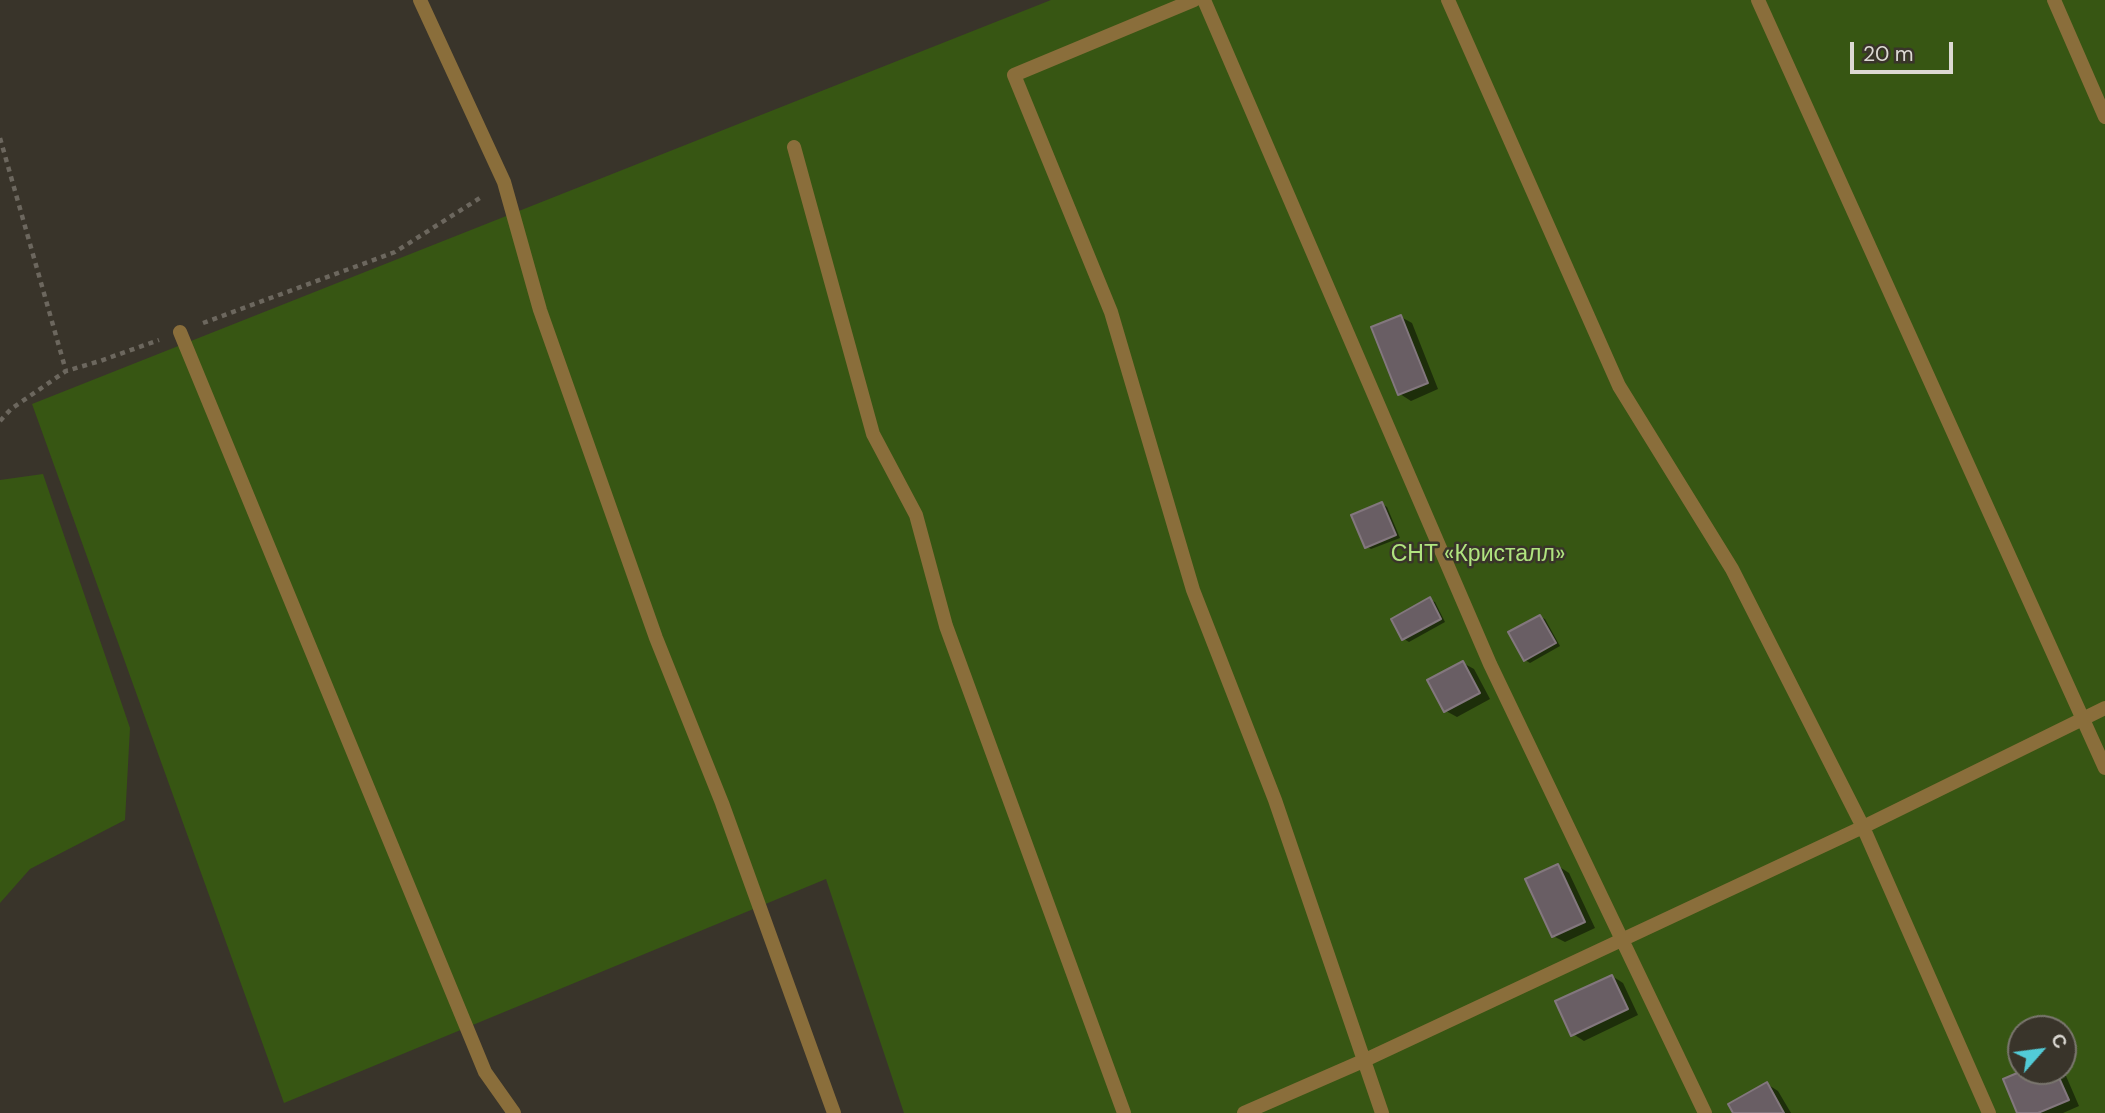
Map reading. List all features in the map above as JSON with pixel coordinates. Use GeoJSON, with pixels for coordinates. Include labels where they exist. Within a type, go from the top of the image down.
{"type":"FeatureCollection","features":[{"type":"Feature","properties":{"kind":"street"},"geometry":{"type":"LineString","coordinates":[[420,0],[504,182],[540,310],[572,402],[656,638],[722,803],[834,1113]]}},
{"type":"Feature","properties":{"kind":"street"},"geometry":{"type":"LineString","coordinates":[[1194,0],[1014,75],[1111,312],[1193,590],[1275,800],[1382,1113]]}},
{"type":"Feature","properties":{"kind":"street"},"geometry":{"type":"LineString","coordinates":[[1204,0],[1490,664],[1705,1113]]}},
{"type":"Feature","properties":{"kind":"street"},"geometry":{"type":"LineString","coordinates":[[1448,0],[1619,386],[1732,569],[1863,827],[1989,1113]]}},
{"type":"Feature","properties":{"kind":"street"},"geometry":{"type":"LineString","coordinates":[[1758,0],[2105,768]]}},
{"type":"Feature","properties":{"kind":"street"},"geometry":{"type":"LineString","coordinates":[[2054,0],[2105,117]]}},
{"type":"Feature","properties":{"kind":"street"},"geometry":{"type":"LineString","coordinates":[[794,147],[873,434],[916,514],[946,626],[1124,1113]]}},
{"type":"Feature","properties":{"kind":"street"},"geometry":{"type":"LineString","coordinates":[[180,332],[485,1072],[514,1113]]}},
{"type":"Feature","properties":{"kind":"street"},"geometry":{"type":"LineString","coordinates":[[1244,1113],[1363,1061],[1863,827],[2105,708]]}},
{"type":"Feature","properties":{"kind":"path"},"geometry":{"type":"LineString","coordinates":[[0,138],[66,371]]}},
{"type":"Feature","properties":{"kind":"path"},"geometry":{"type":"LineString","coordinates":[[0,421],[11,409],[66,371],[100,361],[395,252],[504,182]]}},
{"type":"Feature","properties":{"kind":"green space","name":"СНТ «Кристалл»"},"geometry":{"type":"Polygon","coordinates":[[[1051,0],[2105,0],[2105,1113],[904,1113],[826,879],[284,1103],[32,404],[1051,0]]]}},
{"type":"Feature","properties":{"kind":"green space"},"geometry":{"type":"Polygon","coordinates":[[[43,474],[130,728],[125,820],[30,869],[0,903],[0,480],[43,474]]]}},
{"type":"Feature","properties":{"kind":"building"},"geometry":{"type":"Polygon","coordinates":[[[1401,315],[1428,383],[1398,395],[1371,327],[1401,315]]]}},
{"type":"Feature","properties":{"kind":"building"},"geometry":{"type":"Polygon","coordinates":[[[1382,502],[1396,535],[1365,548],[1351,515],[1382,502]]]}},
{"type":"Feature","properties":{"kind":"building"},"geometry":{"type":"Polygon","coordinates":[[[1430,597],[1441,619],[1402,640],[1391,619],[1430,597]]]}},
{"type":"Feature","properties":{"kind":"building"},"geometry":{"type":"Polygon","coordinates":[[[1540,615],[1556,643],[1524,661],[1508,632],[1540,615]]]}},
{"type":"Feature","properties":{"kind":"building"},"geometry":{"type":"Polygon","coordinates":[[[1463,661],[1480,693],[1444,712],[1427,680],[1463,661]]]}},
{"type":"Feature","properties":{"kind":"building"},"geometry":{"type":"Polygon","coordinates":[[[1558,864],[1585,922],[1552,937],[1525,879],[1558,864]]]}},
{"type":"Feature","properties":{"kind":"building"},"geometry":{"type":"Polygon","coordinates":[[[1612,975],[1628,1009],[1571,1036],[1555,1001],[1612,975]]]}},
{"type":"Feature","properties":{"kind":"building"},"geometry":{"type":"Polygon","coordinates":[[[2007,1077],[2007,1085],[2062,1085],[2069,1100],[2038,1113],[2017,1113],[2003,1079],[2007,1077]]]}},
{"type":"Feature","properties":{"kind":"building"},"geometry":{"type":"Polygon","coordinates":[[[1767,1082],[1784,1113],[1733,1113],[1728,1104],[1767,1082]]]}}]}
